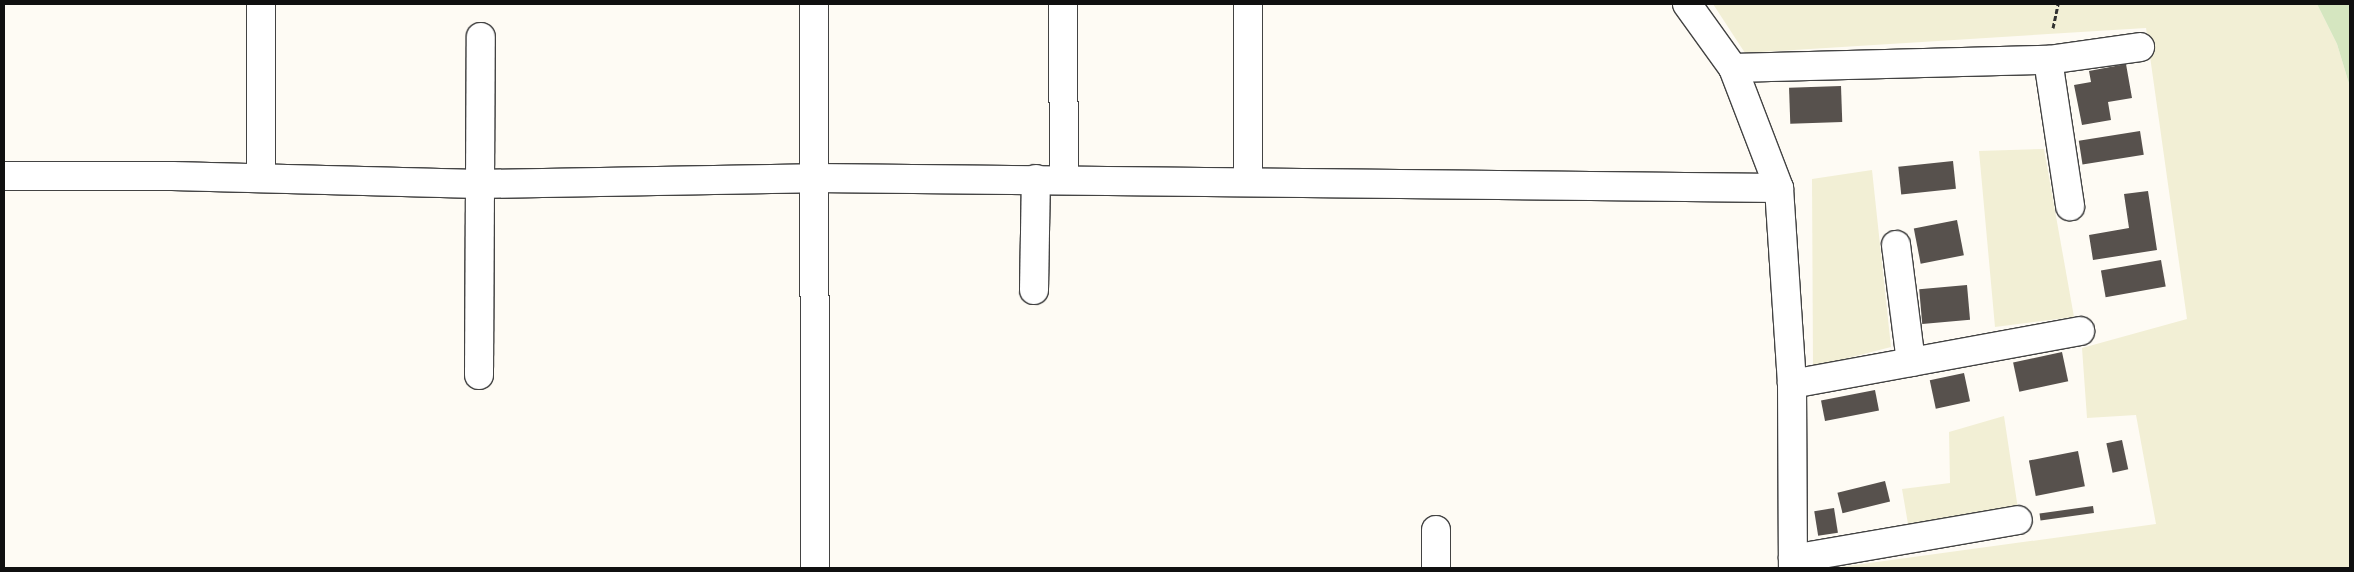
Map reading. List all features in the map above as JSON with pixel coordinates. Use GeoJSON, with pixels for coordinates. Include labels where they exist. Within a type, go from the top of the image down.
{"type":"FeatureCollection","features":[{"type":"Feature","properties":{"kind":"street"},"geometry":{"type":"LineString","coordinates":[[260,4],[261,178]]}},
{"type":"Feature","properties":{"kind":"street"},"geometry":{"type":"LineString","coordinates":[[814,4],[815,568]]}},
{"type":"Feature","properties":{"kind":"street"},"geometry":{"type":"LineString","coordinates":[[1063,4],[1064,180]]}},
{"type":"Feature","properties":{"kind":"street"},"geometry":{"type":"LineString","coordinates":[[1248,4],[1248,180]]}},
{"type":"Feature","properties":{"kind":"street"},"geometry":{"type":"LineString","coordinates":[[1687,4],[1733,68],[1779,188],[1792,384],[1793,564],[2018,520]]}},
{"type":"Feature","properties":{"kind":"street"},"geometry":{"type":"LineString","coordinates":[[479,375],[481,37]]}},
{"type":"Feature","properties":{"kind":"street"},"geometry":{"type":"LineString","coordinates":[[1733,68],[2048,60],[2140,46]]}},
{"type":"Feature","properties":{"kind":"street"},"geometry":{"type":"LineString","coordinates":[[2048,60],[2070,206]]}},
{"type":"Feature","properties":{"kind":"street"},"geometry":{"type":"LineString","coordinates":[[4,176],[261,178],[479,184],[814,178],[1248,180],[1779,188]]}},
{"type":"Feature","properties":{"kind":"street"},"geometry":{"type":"LineString","coordinates":[[1034,290],[1036,179]]}},
{"type":"Feature","properties":{"kind":"street"},"geometry":{"type":"LineString","coordinates":[[1896,245],[1911,362]]}},
{"type":"Feature","properties":{"kind":"street"},"geometry":{"type":"LineString","coordinates":[[1792,384],[2080,331]]}},
{"type":"Feature","properties":{"kind":"street"},"geometry":{"type":"LineString","coordinates":[[1436,530],[1436,568]]}},
{"type":"Feature","properties":{"kind":"shaded area"},"geometry":{"type":"Polygon","coordinates":[[[1713,4],[2317,4],[2337,44],[2350,87],[2350,568],[1833,568],[2156,524],[2136,415],[2087,418],[2082,348],[2187,319],[2146,28],[1745,53],[1713,4]]]}},
{"type":"Feature","properties":{"kind":"shaded area"},"geometry":{"type":"Polygon","coordinates":[[[2044,149],[2074,317],[1995,327],[1979,151],[2044,149]]]}},
{"type":"Feature","properties":{"kind":"shaded area"},"geometry":{"type":"Polygon","coordinates":[[[1872,170],[1891,347],[1813,367],[1812,179],[1872,170]]]}},
{"type":"Feature","properties":{"kind":"shaded area"},"geometry":{"type":"Polygon","coordinates":[[[2004,416],[2018,509],[1908,524],[1902,489],[1950,483],[1949,432],[2004,416]]]}},
{"type":"Feature","properties":{"kind":"green space"},"geometry":{"type":"Polygon","coordinates":[[[2317,4],[2350,4],[2350,87],[2337,44],[2317,4]]]}},
{"type":"Feature","properties":{"kind":"building"},"geometry":{"type":"Polygon","coordinates":[[[2126,64],[2132,98],[2108,102],[2111,120],[2082,125],[2074,85],[2091,82],[2089,71],[2126,64]]]}},
{"type":"Feature","properties":{"kind":"building"},"geometry":{"type":"Polygon","coordinates":[[[1841,86],[1842,122],[1790,124],[1789,88],[1841,86]]]}},
{"type":"Feature","properties":{"kind":"building"},"geometry":{"type":"Polygon","coordinates":[[[2140,131],[2144,155],[2083,164],[2079,141],[2140,131]]]}},
{"type":"Feature","properties":{"kind":"building"},"geometry":{"type":"Polygon","coordinates":[[[1953,161],[1956,189],[1901,195],[1898,167],[1953,161]]]}},
{"type":"Feature","properties":{"kind":"building"},"geometry":{"type":"Polygon","coordinates":[[[2148,191],[2157,250],[2093,260],[2089,235],[2129,228],[2124,194],[2148,191]]]}},
{"type":"Feature","properties":{"kind":"building"},"geometry":{"type":"Polygon","coordinates":[[[1957,220],[1964,255],[1921,264],[1914,228],[1957,220]]]}},
{"type":"Feature","properties":{"kind":"building"},"geometry":{"type":"Polygon","coordinates":[[[2161,260],[2166,287],[2106,297],[2101,271],[2161,260]]]}},
{"type":"Feature","properties":{"kind":"building"},"geometry":{"type":"Polygon","coordinates":[[[1967,285],[1970,320],[1922,324],[1919,289],[1967,285]]]}},
{"type":"Feature","properties":{"kind":"building"},"geometry":{"type":"Polygon","coordinates":[[[2062,352],[2068,381],[2019,392],[2013,362],[2062,352]]]}},
{"type":"Feature","properties":{"kind":"building"},"geometry":{"type":"Polygon","coordinates":[[[1964,373],[1970,401],[1936,409],[1930,380],[1964,373]]]}},
{"type":"Feature","properties":{"kind":"building"},"geometry":{"type":"Polygon","coordinates":[[[1875,390],[1879,411],[1825,421],[1821,400],[1875,390]]]}},
{"type":"Feature","properties":{"kind":"building"},"geometry":{"type":"Polygon","coordinates":[[[2122,440],[2128,469],[2113,473],[2106,443],[2122,440]]]}},
{"type":"Feature","properties":{"kind":"building"},"geometry":{"type":"Polygon","coordinates":[[[2078,451],[2085,486],[2036,496],[2029,461],[2078,451]]]}},
{"type":"Feature","properties":{"kind":"building"},"geometry":{"type":"Polygon","coordinates":[[[1885,481],[1890,501],[1843,513],[1837,493],[1885,481]]]}},
{"type":"Feature","properties":{"kind":"building"},"geometry":{"type":"Polygon","coordinates":[[[2093,506],[2094,513],[2040,520],[2040,514],[2093,506]]]}},
{"type":"Feature","properties":{"kind":"building"},"geometry":{"type":"Polygon","coordinates":[[[1834,508],[1838,533],[1818,536],[1814,511],[1834,508]]]}}]}
